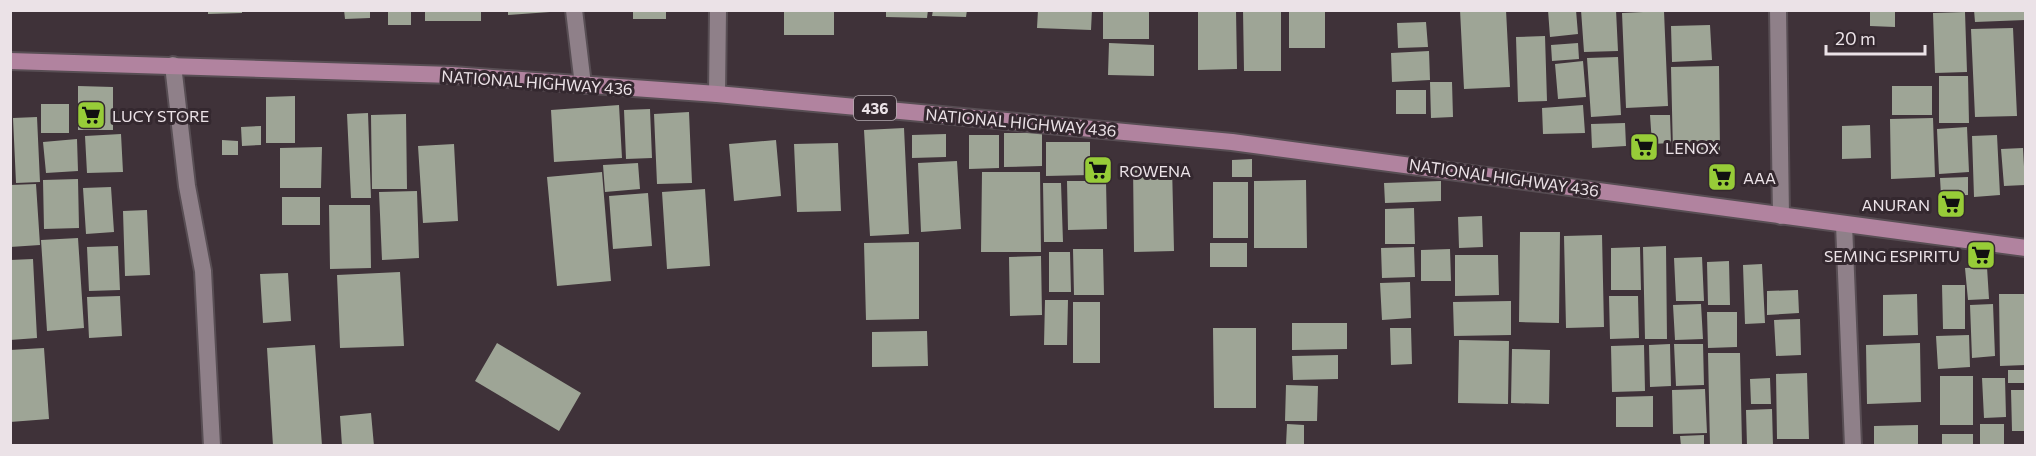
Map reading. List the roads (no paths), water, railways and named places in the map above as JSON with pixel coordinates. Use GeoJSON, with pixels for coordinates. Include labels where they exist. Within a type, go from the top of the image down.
{"type":"FeatureCollection","features":[{"type":"Feature","properties":{"kind":"main road","name":"NATIONAL HIGHWAY 436"},"geometry":{"type":"LineString","coordinates":[[10,61],[452,75],[717,94],[1232,142],[2025,248]]}},
{"type":"Feature","properties":{"kind":"street"},"geometry":{"type":"LineString","coordinates":[[574,10],[583,85]]}},
{"type":"Feature","properties":{"kind":"street"},"geometry":{"type":"LineString","coordinates":[[717,94],[718,10]]}},
{"type":"Feature","properties":{"kind":"street"},"geometry":{"type":"LineString","coordinates":[[1778,10],[1781,216]]}},
{"type":"Feature","properties":{"kind":"street"},"geometry":{"type":"LineString","coordinates":[[173,65],[187,186],[203,271],[212,446]]}},
{"type":"Feature","properties":{"kind":"street"},"geometry":{"type":"LineString","coordinates":[[1844,224],[1853,446]]}},
{"type":"Feature","properties":{"kind":"place","name":"LUCY STORE"},"geometry":{"type":"Point","coordinates":[91,115]}},
{"type":"Feature","properties":{"kind":"place","name":"LENOX"},"geometry":{"type":"Point","coordinates":[1644,147]}},
{"type":"Feature","properties":{"kind":"place","name":"ROWENA"},"geometry":{"type":"Point","coordinates":[1098,170]}},
{"type":"Feature","properties":{"kind":"place","name":"AAA"},"geometry":{"type":"Point","coordinates":[1722,177]}},
{"type":"Feature","properties":{"kind":"place","name":"ANURAN"},"geometry":{"type":"Point","coordinates":[1951,204]}},
{"type":"Feature","properties":{"kind":"place","name":"SEMING ESPIRITU"},"geometry":{"type":"Point","coordinates":[1981,255]}}]}
